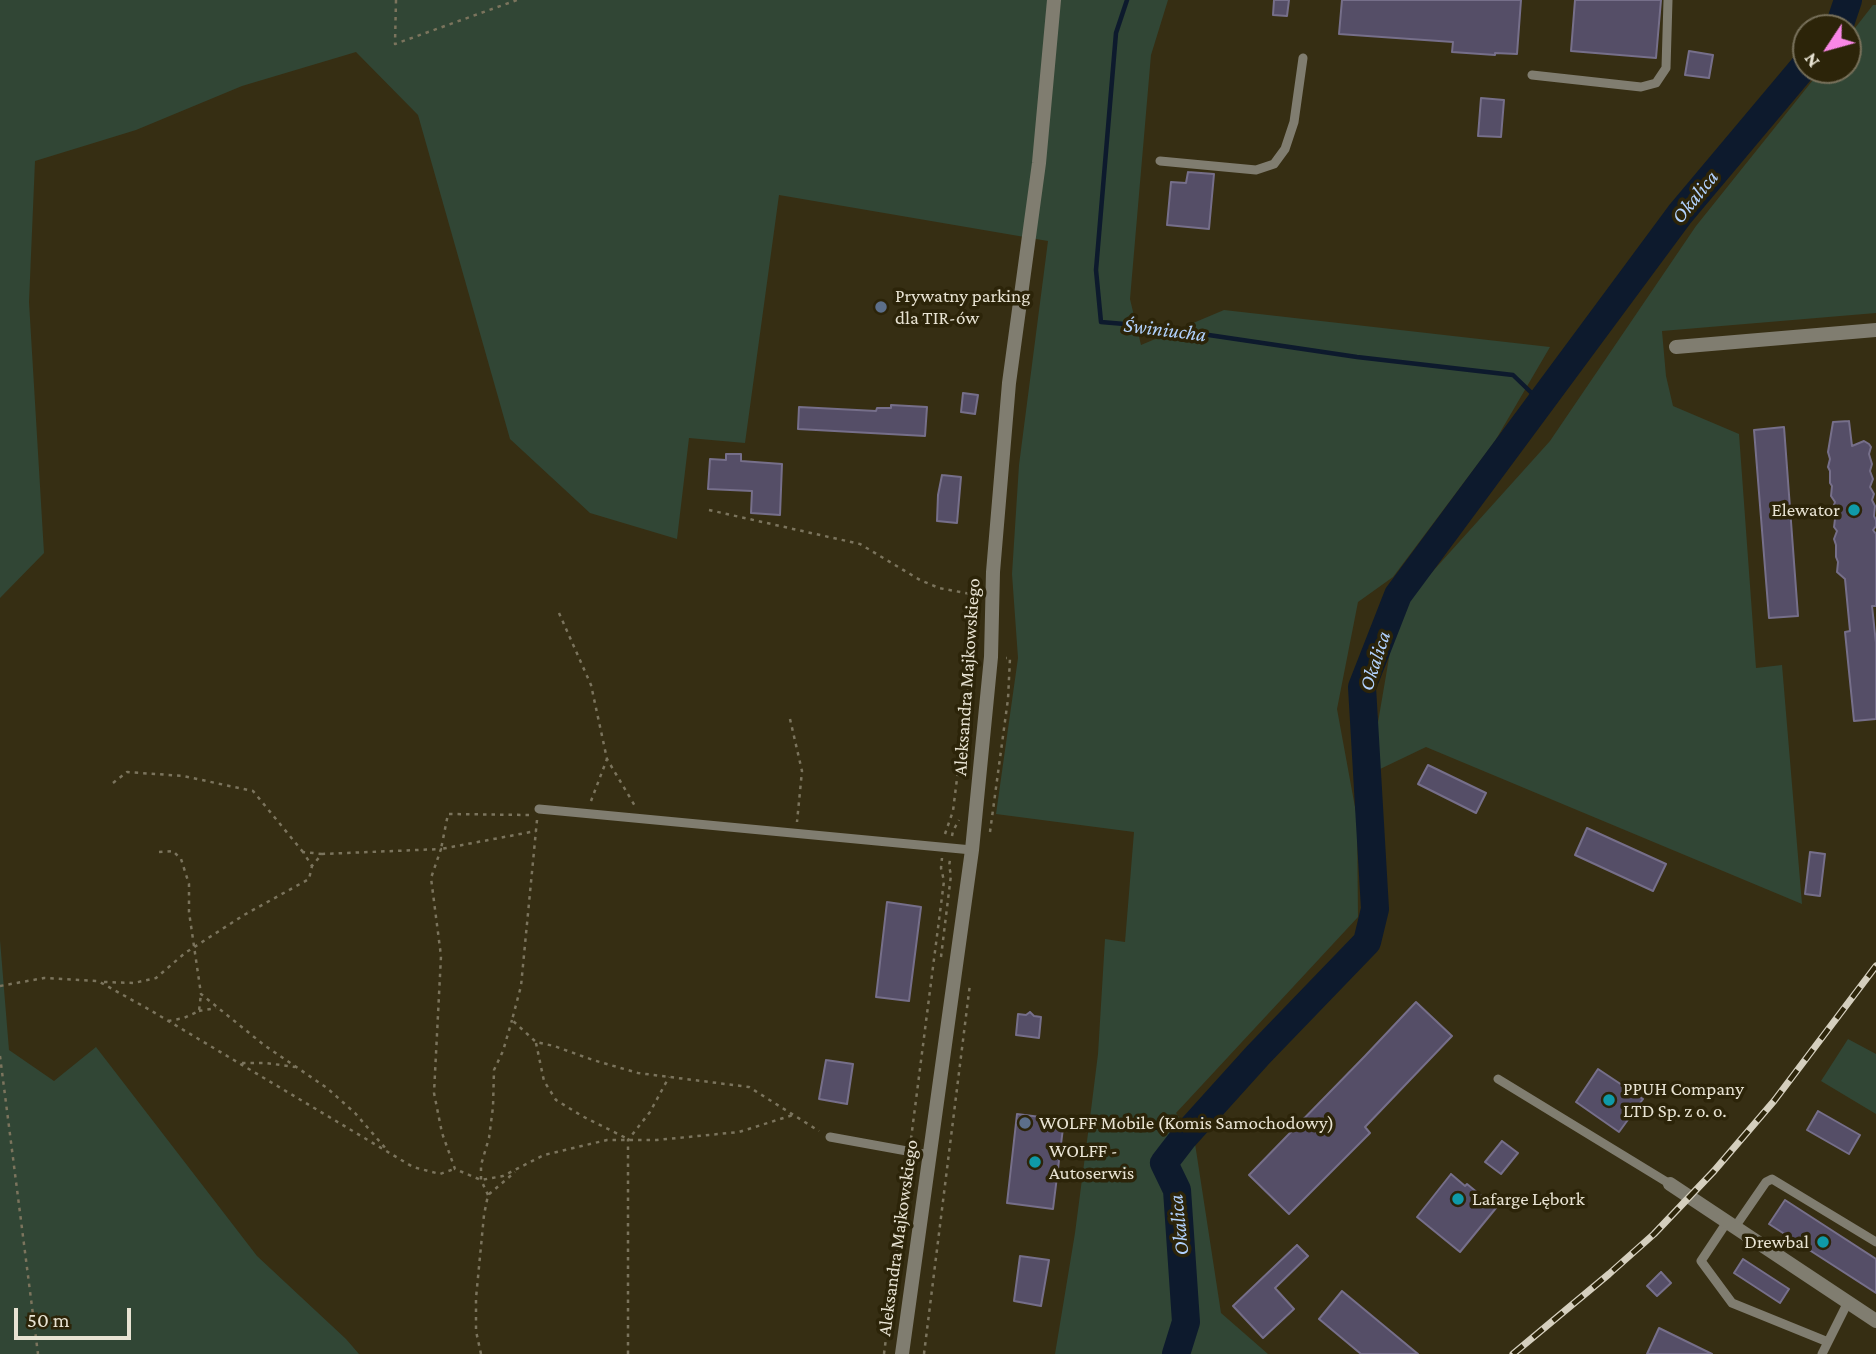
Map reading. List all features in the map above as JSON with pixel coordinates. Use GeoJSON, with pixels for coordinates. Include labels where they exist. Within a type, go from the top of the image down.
{"type":"FeatureCollection","features":[{"type":"Feature","properties":{"kind":"street","name":"Aleksandra Majkowskiego"},"geometry":{"type":"LineString","coordinates":[[902,1354],[972,850],[990,669],[992,596],[1009,383],[1038,163],[1054,0]]}},
{"type":"Feature","properties":{"kind":"street"},"geometry":{"type":"LineString","coordinates":[[1676,346],[1876,330]]}},
{"type":"Feature","properties":{"kind":"street"},"geometry":{"type":"LineString","coordinates":[[1670,1184],[1876,1321]]}},
{"type":"Feature","properties":{"kind":"lane"},"geometry":{"type":"LineString","coordinates":[[1532,75],[1641,87],[1656,83],[1666,68],[1668,0]]}},
{"type":"Feature","properties":{"kind":"lane"},"geometry":{"type":"LineString","coordinates":[[1160,161],[1256,170],[1274,164],[1285,149],[1294,122],[1303,58]]}},
{"type":"Feature","properties":{"kind":"lane"},"geometry":{"type":"LineString","coordinates":[[538,810],[972,850]]}},
{"type":"Feature","properties":{"kind":"lane"},"geometry":{"type":"LineString","coordinates":[[1499,1079],[1670,1184]]}},
{"type":"Feature","properties":{"kind":"lane"},"geometry":{"type":"LineString","coordinates":[[830,1137],[929,1155]]}},
{"type":"Feature","properties":{"kind":"lane"},"geometry":{"type":"LineString","coordinates":[[1828,1342],[1732,1303],[1701,1261],[1766,1182],[1772,1180],[1876,1242]]}},
{"type":"Feature","properties":{"kind":"lane"},"geometry":{"type":"LineString","coordinates":[[1822,1354],[1848,1302]]}},
{"type":"Feature","properties":{"kind":"path"},"geometry":{"type":"LineString","coordinates":[[396,0],[395,44],[517,0]]}},
{"type":"Feature","properties":{"kind":"path"},"geometry":{"type":"LineString","coordinates":[[709,510],[860,544],[920,580],[966,594],[992,596]]}},
{"type":"Feature","properties":{"kind":"path"},"geometry":{"type":"LineString","coordinates":[[559,613],[591,685],[607,759],[643,819]]}},
{"type":"Feature","properties":{"kind":"path"},"geometry":{"type":"LineString","coordinates":[[790,719],[802,771],[796,833]]}},
{"type":"Feature","properties":{"kind":"path"},"geometry":{"type":"LineString","coordinates":[[586,814],[607,759]]}},
{"type":"Feature","properties":{"kind":"path"},"geometry":{"type":"LineString","coordinates":[[113,783],[127,772],[183,776],[253,791],[312,866]]}},
{"type":"Feature","properties":{"kind":"path"},"geometry":{"type":"LineString","coordinates":[[455,1169],[442,1133],[434,1093],[440,956],[431,878],[441,849],[448,814],[538,816],[521,986],[503,1051],[494,1070],[489,1138],[481,1165],[481,1180],[488,1195],[476,1298],[476,1331],[481,1354]]}},
{"type":"Feature","properties":{"kind":"path"},"geometry":{"type":"LineString","coordinates":[[303,852],[322,854],[441,849],[536,831]]}},
{"type":"Feature","properties":{"kind":"path"},"geometry":{"type":"LineString","coordinates":[[159,852],[173,851],[181,859],[189,884],[189,912],[201,994],[199,1011]]}},
{"type":"Feature","properties":{"kind":"path"},"geometry":{"type":"LineString","coordinates":[[0,986],[44,978],[134,983],[156,978],[194,947],[309,879],[312,866],[322,854]]}},
{"type":"Feature","properties":{"kind":"path"},"geometry":{"type":"LineString","coordinates":[[101,982],[413,1167],[440,1174],[455,1169],[481,1180],[503,1176],[544,1155],[607,1140],[657,1140],[739,1132],[793,1115]]}},
{"type":"Feature","properties":{"kind":"path"},"geometry":{"type":"LineString","coordinates":[[201,994],[264,1045],[327,1088],[355,1113],[389,1153]]}},
{"type":"Feature","properties":{"kind":"path"},"geometry":{"type":"LineString","coordinates":[[169,1021],[216,1007]]}},
{"type":"Feature","properties":{"kind":"path"},"geometry":{"type":"LineString","coordinates":[[512,1020],[536,1042],[638,1073],[750,1087],[830,1137]]}},
{"type":"Feature","properties":{"kind":"path"},"geometry":{"type":"LineString","coordinates":[[536,1042],[544,1081],[556,1100],[628,1140]]}},
{"type":"Feature","properties":{"kind":"path"},"geometry":{"type":"LineString","coordinates":[[0,1056],[38,1354]]}},
{"type":"Feature","properties":{"kind":"path"},"geometry":{"type":"LineString","coordinates":[[239,1063],[296,1067]]}},
{"type":"Feature","properties":{"kind":"path"},"geometry":{"type":"LineString","coordinates":[[628,1354],[628,1140],[649,1112],[669,1077]]}},
{"type":"Feature","properties":{"kind":"path"},"geometry":{"type":"LineString","coordinates":[[488,1195],[521,1167]]}},
{"type":"Feature","properties":{"kind":"green space"},"geometry":{"type":"Polygon","coordinates":[[[0,0],[1168,0],[1151,55],[1130,299],[1141,345],[1224,310],[1550,347],[1495,441],[1393,577],[1358,602],[1337,709],[1357,818],[1358,917],[1176,1113],[1194,1137],[1221,1313],[1268,1354],[1055,1354],[1075,1233],[1098,1054],[1105,939],[1125,942],[1134,832],[996,814],[1018,658],[1012,574],[1019,465],[1048,241],[779,195],[745,443],[689,438],[677,539],[590,513],[510,439],[418,115],[356,52],[242,86],[136,130],[35,161],[29,302],[44,553],[0,598],[0,0]]]}},
{"type":"Feature","properties":{"kind":"green space"},"geometry":{"type":"Polygon","coordinates":[[[1873,5],[1876,5],[1876,313],[1662,331],[1666,376],[1673,406],[1739,434],[1756,668],[1782,665],[1802,904],[1426,747],[1378,770],[1376,734],[1397,611],[1550,441],[1696,226],[1810,84],[1862,84],[1862,19],[1873,5]]]}},
{"type":"Feature","properties":{"kind":"green space"},"geometry":{"type":"Polygon","coordinates":[[[0,940],[9,1050],[54,1081],[96,1047],[257,1256],[359,1354],[0,1354],[0,940]]]}},
{"type":"Feature","properties":{"kind":"green space"},"geometry":{"type":"Polygon","coordinates":[[[1848,1039],[1876,1054],[1876,1114],[1821,1081],[1848,1039]]]}},
{"type":"Feature","properties":{"kind":"building"},"geometry":{"type":"Polygon","coordinates":[[[1274,0],[1289,0],[1287,16],[1273,15],[1274,0]]]}},
{"type":"Feature","properties":{"kind":"building"},"geometry":{"type":"Polygon","coordinates":[[[1342,0],[1521,0],[1517,54],[1452,52],[1453,42],[1339,34],[1342,0]]]}},
{"type":"Feature","properties":{"kind":"building"},"geometry":{"type":"Polygon","coordinates":[[[1575,0],[1661,0],[1656,58],[1571,51],[1575,0]]]}},
{"type":"Feature","properties":{"kind":"building"},"geometry":{"type":"Polygon","coordinates":[[[1689,51],[1713,55],[1709,78],[1685,75],[1689,51]]]}},
{"type":"Feature","properties":{"kind":"building"},"geometry":{"type":"Polygon","coordinates":[[[1481,98],[1504,100],[1501,137],[1478,136],[1481,98]]]}},
{"type":"Feature","properties":{"kind":"building"},"geometry":{"type":"Polygon","coordinates":[[[1188,172],[1214,174],[1209,229],[1167,225],[1171,182],[1186,183],[1188,172]]]}},
{"type":"Feature","properties":{"kind":"building"},"geometry":{"type":"Polygon","coordinates":[[[963,393],[978,395],[975,414],[961,412],[963,393]]]}},
{"type":"Feature","properties":{"kind":"building"},"geometry":{"type":"Polygon","coordinates":[[[891,405],[927,407],[925,436],[798,429],[799,407],[876,411],[877,408],[891,408],[891,405]]]}},
{"type":"Feature","properties":{"kind":"building"},"geometry":{"type":"Polygon","coordinates":[[[1849,421],[1852,446],[1864,441],[1871,447],[1870,471],[1873,479],[1870,487],[1874,494],[1872,500],[1876,520],[1873,530],[1876,534],[1876,606],[1872,606],[1876,643],[1876,719],[1854,721],[1845,632],[1850,631],[1845,579],[1837,572],[1834,539],[1837,531],[1832,511],[1835,502],[1831,496],[1828,467],[1833,422],[1849,421]]]}},
{"type":"Feature","properties":{"kind":"building"},"geometry":{"type":"Polygon","coordinates":[[[1784,427],[1798,616],[1769,618],[1754,430],[1784,427]]]}},
{"type":"Feature","properties":{"kind":"building"},"geometry":{"type":"Polygon","coordinates":[[[726,454],[741,454],[741,461],[782,464],[780,515],[751,513],[752,491],[708,489],[710,459],[726,460],[726,454]]]}},
{"type":"Feature","properties":{"kind":"building"},"geometry":{"type":"Polygon","coordinates":[[[942,475],[961,477],[957,523],[937,521],[942,475]]]}},
{"type":"Feature","properties":{"kind":"building"},"geometry":{"type":"Polygon","coordinates":[[[1428,765],[1486,793],[1476,813],[1418,784],[1428,765]]]}},
{"type":"Feature","properties":{"kind":"building"},"geometry":{"type":"Polygon","coordinates":[[[1587,828],[1666,864],[1653,891],[1575,855],[1587,828]]]}},
{"type":"Feature","properties":{"kind":"building"},"geometry":{"type":"Polygon","coordinates":[[[1810,852],[1825,854],[1820,896],[1805,894],[1810,852]]]}},
{"type":"Feature","properties":{"kind":"building"},"geometry":{"type":"Polygon","coordinates":[[[887,902],[921,907],[909,1001],[876,997],[887,902]]]}},
{"type":"Feature","properties":{"kind":"building"},"geometry":{"type":"Polygon","coordinates":[[[1416,1002],[1452,1036],[1365,1127],[1370,1133],[1289,1214],[1249,1175],[1416,1002]]]}},
{"type":"Feature","properties":{"kind":"building"},"geometry":{"type":"Polygon","coordinates":[[[1030,1012],[1041,1017],[1039,1038],[1016,1035],[1018,1014],[1026,1015],[1030,1012]]]}},
{"type":"Feature","properties":{"kind":"building"},"geometry":{"type":"Polygon","coordinates":[[[826,1060],[853,1064],[847,1104],[819,1099],[826,1060]]]}},
{"type":"Feature","properties":{"kind":"building","name":"PPUH Company LTD Sp. z o. o."},"geometry":{"type":"Polygon","coordinates":[[[1598,1069],[1643,1099],[1619,1132],[1576,1102],[1598,1069]]]}},
{"type":"Feature","properties":{"kind":"building"},"geometry":{"type":"Polygon","coordinates":[[[1818,1111],[1860,1135],[1849,1154],[1807,1130],[1818,1111]]]}},
{"type":"Feature","properties":{"kind":"building","name":"WOLFF - Autoserwis"},"geometry":{"type":"Polygon","coordinates":[[[1017,1114],[1064,1120],[1053,1209],[1007,1203],[1017,1114]]]}},
{"type":"Feature","properties":{"kind":"building"},"geometry":{"type":"Polygon","coordinates":[[[1502,1141],[1518,1153],[1501,1174],[1485,1162],[1502,1141]]]}},
{"type":"Feature","properties":{"kind":"building","name":"Lafarge Lębork"},"geometry":{"type":"Polygon","coordinates":[[[1451,1174],[1496,1208],[1460,1252],[1417,1217],[1451,1174]]]}},
{"type":"Feature","properties":{"kind":"building","name":"Drewbal"},"geometry":{"type":"Polygon","coordinates":[[[1785,1200],[1876,1259],[1876,1293],[1769,1224],[1785,1200]]]}},
{"type":"Feature","properties":{"kind":"building"},"geometry":{"type":"Polygon","coordinates":[[[1297,1245],[1308,1256],[1275,1288],[1294,1309],[1263,1338],[1233,1306],[1297,1245]]]}},
{"type":"Feature","properties":{"kind":"building"},"geometry":{"type":"Polygon","coordinates":[[[1020,1256],[1049,1260],[1041,1306],[1014,1301],[1020,1256]]]}},
{"type":"Feature","properties":{"kind":"building"},"geometry":{"type":"Polygon","coordinates":[[[1743,1259],[1789,1289],[1780,1303],[1734,1273],[1743,1259]]]}},
{"type":"Feature","properties":{"kind":"building"},"geometry":{"type":"Polygon","coordinates":[[[1661,1272],[1671,1283],[1657,1296],[1647,1286],[1661,1272]]]}},
{"type":"Feature","properties":{"kind":"building"},"geometry":{"type":"Polygon","coordinates":[[[1342,1291],[1418,1354],[1361,1354],[1319,1319],[1342,1291]]]}},
{"type":"Feature","properties":{"kind":"building"},"geometry":{"type":"Polygon","coordinates":[[[1659,1328],[1712,1354],[1647,1354],[1659,1328]]]}},
{"type":"Feature","properties":{"kind":"waterway","name":"Świniucha"},"geometry":{"type":"LineString","coordinates":[[1127,0],[1116,33],[1096,270],[1101,322],[1513,375],[1541,402]]}},
{"type":"Feature","properties":{"kind":"waterway","name":"Okalica"},"geometry":{"type":"LineString","coordinates":[[1843,14],[1848,0]]}},
{"type":"Feature","properties":{"kind":"waterway","name":"Okalica"},"geometry":{"type":"LineString","coordinates":[[1176,1354],[1186,1322],[1177,1190],[1164,1163],[1258,1055],[1367,942],[1375,909],[1362,687],[1398,595],[1680,214],[1792,81]]}},
{"type":"Feature","properties":{"kind":"waterway"},"geometry":{"type":"LineString","coordinates":[[1106,1124],[1190,1130]]}},
{"type":"Feature","properties":{"kind":"railway"},"geometry":{"type":"LineString","coordinates":[[1513,1354],[1654,1234],[1714,1171],[1774,1101],[1876,966]]}},
{"type":"Feature","properties":{"kind":"place","name":"Prywatny parking dla TIR-ów"},"geometry":{"type":"Point","coordinates":[881,307]}},
{"type":"Feature","properties":{"kind":"place","name":"Elewator"},"geometry":{"type":"Point","coordinates":[1854,510]}},
{"type":"Feature","properties":{"kind":"place","name":"PPUH Company LTD Sp. z o. o."},"geometry":{"type":"Point","coordinates":[1609,1100]}},
{"type":"Feature","properties":{"kind":"place","name":"WOLFF Mobile (Komis Samochodowy)"},"geometry":{"type":"Point","coordinates":[1025,1123]}},
{"type":"Feature","properties":{"kind":"place","name":"WOLFF - Autoserwis"},"geometry":{"type":"Point","coordinates":[1035,1162]}},
{"type":"Feature","properties":{"kind":"place","name":"Lafarge Lębork"},"geometry":{"type":"Point","coordinates":[1458,1199]}},
{"type":"Feature","properties":{"kind":"place","name":"Drewbal"},"geometry":{"type":"Point","coordinates":[1823,1242]}}]}
